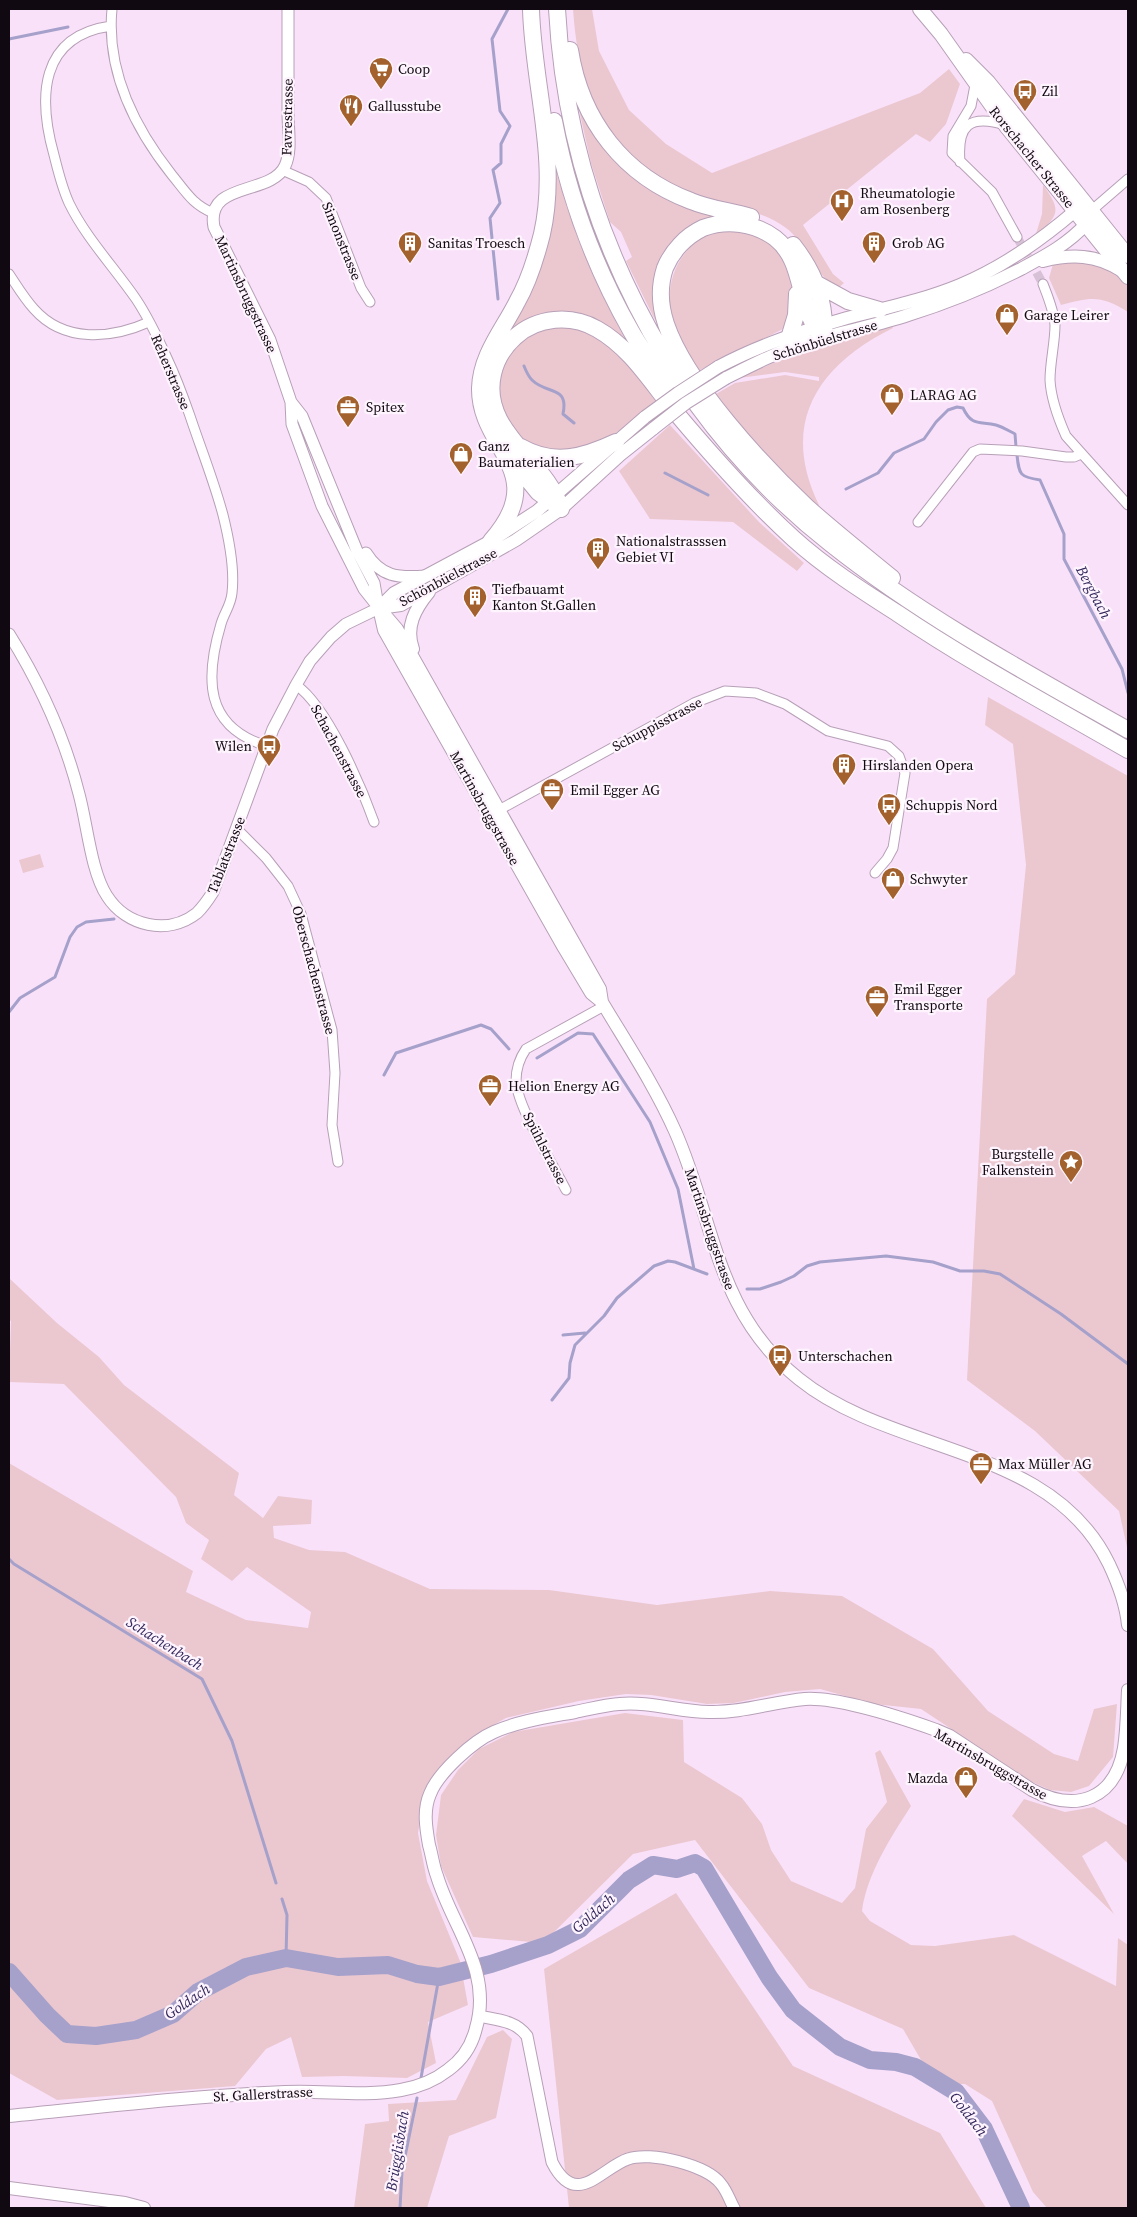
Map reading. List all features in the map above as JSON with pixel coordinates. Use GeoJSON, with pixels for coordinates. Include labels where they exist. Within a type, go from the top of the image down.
{"type":"FeatureCollection","features":[{"type":"Feature","properties":{"kind":"highway"},"geometry":{"type":"LineString","coordinates":[[491,540],[506,518],[514,496],[513,473],[510,447],[484,414],[481,399],[482,374],[488,355],[519,300],[532,268],[542,232],[548,190],[546,135],[535,60],[531,9]]}},
{"type":"Feature","properties":{"kind":"highway"},"geometry":{"type":"LineString","coordinates":[[540,9],[544,61],[560,152],[588,241],[632,333],[710,453]]}},
{"type":"Feature","properties":{"kind":"highway"},"geometry":{"type":"LineString","coordinates":[[557,9],[567,101],[577,148],[591,198],[628,289],[669,363],[728,445],[803,521],[878,580],[960,634],[1128,730]]}},
{"type":"Feature","properties":{"kind":"highway"},"geometry":{"type":"LineString","coordinates":[[565,9],[573,70],[581,94],[599,130],[619,155],[650,181],[678,196],[706,206],[761,220],[772,226],[791,243],[817,284],[824,306],[821,330]]}},
{"type":"Feature","properties":{"kind":"highway"},"geometry":{"type":"LineString","coordinates":[[821,330],[808,318],[793,260],[775,238],[752,226],[736,223],[704,228],[677,247],[668,262],[662,278],[662,308],[671,336],[686,364],[712,401],[766,466],[814,512],[960,634]]}},
{"type":"Feature","properties":{"kind":"highway"},"geometry":{"type":"LineString","coordinates":[[790,335],[796,315],[797,296],[793,260]]}},
{"type":"Feature","properties":{"kind":"highway"},"geometry":{"type":"LineString","coordinates":[[817,284],[848,301],[879,310]]}},
{"type":"Feature","properties":{"kind":"highway"},"geometry":{"type":"LineString","coordinates":[[556,502],[531,484],[510,447],[494,406],[492,383],[496,364],[506,346],[520,332],[538,323],[563,320],[590,325],[619,344],[710,453],[748,495],[795,540],[845,579],[927,634],[1128,750]]}},
{"type":"Feature","properties":{"kind":"highway"},"geometry":{"type":"LineString","coordinates":[[510,447],[563,459],[583,456],[616,442]]}},
{"type":"Feature","properties":{"kind":"main road","name":"Rorschacher Strasse"},"geometry":{"type":"LineString","coordinates":[[920,9],[941,34],[988,82],[1088,217],[1127,275]]}},
{"type":"Feature","properties":{"kind":"main road","name":"Rorschacher Strasse"},"geometry":{"type":"LineString","coordinates":[[941,34],[975,85],[1006,126],[1075,211],[1088,217],[1128,256]]}},
{"type":"Feature","properties":{"kind":"main road","name":"Schönbüelstrasse"},"geometry":{"type":"LineString","coordinates":[[378,608],[401,605],[431,581],[491,540],[556,502],[686,403],[726,378],[821,330],[879,310],[933,295],[980,276],[1021,254],[1075,211]]}},
{"type":"Feature","properties":{"kind":"main road","name":"Schönbüelstrasse"},"geometry":{"type":"LineString","coordinates":[[431,581],[516,540],[616,442],[678,393],[718,367],[741,355],[790,335],[907,316],[952,301],[1028,265],[1072,239],[1088,217]]}},
{"type":"Feature","properties":{"kind":"main road"},"geometry":{"type":"LineString","coordinates":[[1028,265],[1075,256],[1092,258],[1111,264],[1127,275]]}},
{"type":"Feature","properties":{"kind":"main road","name":"Martinsbruggstrasse"},"geometry":{"type":"LineString","coordinates":[[420,670],[410,642],[410,630],[417,608],[431,581]]}},
{"type":"Feature","properties":{"kind":"main road","name":"Martinsbruggstrasse"},"geometry":{"type":"LineString","coordinates":[[378,608],[395,624],[496,814],[503,841],[591,993],[603,1004],[675,1130],[716,1255],[744,1317],[771,1352],[800,1380],[821,1394],[854,1412],[1009,1472],[1055,1498],[1082,1522],[1104,1555],[1122,1596],[1128,1626]]}},
{"type":"Feature","properties":{"kind":"main road","name":"Martinsbruggstrasse"},"geometry":{"type":"LineString","coordinates":[[378,608],[384,630],[496,814]]}},
{"type":"Feature","properties":{"kind":"main road","name":"Martinsbruggstrasse"},"geometry":{"type":"LineString","coordinates":[[480,2010],[475,1967],[458,1923],[437,1878],[428,1836],[426,1808],[430,1794],[445,1771],[477,1742],[501,1729],[620,1703],[655,1705],[709,1712],[729,1711],[791,1701],[826,1700],[936,1730],[950,1736],[1032,1790],[1045,1797],[1069,1802],[1080,1801],[1099,1793],[1114,1777],[1124,1747],[1128,1690]]}},
{"type":"Feature","properties":{"kind":"main road","name":"St. Gallerstrasse"},"geometry":{"type":"LineString","coordinates":[[9,2116],[251,2094],[314,2091],[366,2093],[402,2090],[433,2080],[450,2069],[471,2043],[480,2010]]}},
{"type":"Feature","properties":{"kind":"main road"},"geometry":{"type":"LineString","coordinates":[[9,2188],[126,2203],[144,2208]]}},
{"type":"Feature","properties":{"kind":"street"},"geometry":{"type":"LineString","coordinates":[[112,9],[111,26],[114,57],[124,97],[142,133],[195,204],[213,213]]}},
{"type":"Feature","properties":{"kind":"street","name":"Favrestrasse"},"geometry":{"type":"LineString","coordinates":[[213,213],[220,202],[228,197],[264,183],[282,170],[287,159],[286,9]]}},
{"type":"Feature","properties":{"kind":"street","name":"Reherstrasse"},"geometry":{"type":"LineString","coordinates":[[111,26],[86,33],[70,42],[59,53],[51,68],[45,88],[46,120],[56,163],[70,204],[91,238],[137,300],[182,393],[215,488],[227,535],[232,592],[229,609],[222,621],[218,636],[211,689],[218,710],[231,727],[248,740],[267,746]]}},
{"type":"Feature","properties":{"kind":"street"},"geometry":{"type":"LineString","coordinates":[[975,85],[971,106],[953,136],[952,154],[992,192],[1017,238]]}},
{"type":"Feature","properties":{"kind":"street"},"geometry":{"type":"LineString","coordinates":[[960,162],[960,138],[970,124],[985,120],[1006,126]]}},
{"type":"Feature","properties":{"kind":"street","name":"Simonstrasse"},"geometry":{"type":"LineString","coordinates":[[282,170],[309,182],[326,198],[361,288],[370,302]]}},
{"type":"Feature","properties":{"kind":"street"},"geometry":{"type":"LineString","coordinates":[[1088,217],[1128,179]]}},
{"type":"Feature","properties":{"kind":"street","name":"Martinsbruggstrasse"},"geometry":{"type":"LineString","coordinates":[[213,213],[214,227],[270,340],[291,402],[292,424],[322,506],[364,589],[378,608]]}},
{"type":"Feature","properties":{"kind":"street"},"geometry":{"type":"LineString","coordinates":[[9,274],[35,310],[66,330],[99,336],[124,332],[149,322]]}},
{"type":"Feature","properties":{"kind":"street"},"geometry":{"type":"LineString","coordinates":[[1043,284],[1055,325],[1051,362],[1052,396],[1066,436],[1128,505]]}},
{"type":"Feature","properties":{"kind":"street","name":"Martinsbruggstrasse"},"geometry":{"type":"LineString","coordinates":[[291,402],[302,416],[342,518],[374,584],[378,608]]}},
{"type":"Feature","properties":{"kind":"street"},"geometry":{"type":"LineString","coordinates":[[918,522],[973,452],[980,449],[1022,451],[1066,457],[1074,457],[1081,454]]}},
{"type":"Feature","properties":{"kind":"street","name":"Martinsbruggstrasse"},"geometry":{"type":"LineString","coordinates":[[342,518],[373,564],[396,576],[431,581]]}},
{"type":"Feature","properties":{"kind":"street","name":"Tablatstrasse"},"geometry":{"type":"LineString","coordinates":[[9,634],[42,697],[68,756],[103,889],[113,905],[124,915],[148,925],[164,926],[182,922],[196,914],[213,892],[267,746],[296,685],[310,661],[331,637],[346,624],[378,608]]}},
{"type":"Feature","properties":{"kind":"street","name":"Schachenstrasse"},"geometry":{"type":"LineString","coordinates":[[296,685],[310,698],[324,717],[355,774],[374,822]]}},
{"type":"Feature","properties":{"kind":"street","name":"Schuppisstrasse"},"geometry":{"type":"LineString","coordinates":[[496,814],[694,703],[724,692],[756,693],[785,704],[828,730],[888,746],[900,756],[904,763],[905,773],[892,848],[887,859],[875,873]]}},
{"type":"Feature","properties":{"kind":"street","name":"Oberschachenstrasse"},"geometry":{"type":"LineString","coordinates":[[237,828],[266,858],[288,886],[301,914],[332,1030],[335,1073],[332,1125],[338,1162]]}},
{"type":"Feature","properties":{"kind":"street","name":"Spühlstrasse"},"geometry":{"type":"LineString","coordinates":[[566,1190],[520,1100],[516,1082],[517,1069],[520,1058],[526,1049],[603,1004]]}},
{"type":"Feature","properties":{"kind":"street"},"geometry":{"type":"LineString","coordinates":[[480,2010],[518,2026],[527,2036],[552,2162],[557,2172],[567,2181],[578,2184],[589,2182],[625,2160],[634,2157],[663,2159],[707,2172],[721,2184],[734,2208]]}},
{"type":"Feature","properties":{"kind":"shaded area"},"geometry":{"type":"Polygon","coordinates":[[[573,9],[592,9],[599,51],[629,110],[666,144],[712,173],[920,93],[949,69],[960,84],[946,124],[930,142],[916,134],[803,225],[833,274],[844,283],[837,289],[823,276],[797,238],[786,228],[768,217],[711,201],[662,181],[622,145],[598,111],[589,92],[578,52],[573,9]]]}},
{"type":"Feature","properties":{"kind":"shaded area"},"geometry":{"type":"Polygon","coordinates":[[[575,92],[606,143],[722,220],[666,262],[670,346],[626,261],[632,257],[621,232],[610,222],[591,163],[575,92]]]}},
{"type":"Feature","properties":{"kind":"shaded area"},"geometry":{"type":"Polygon","coordinates":[[[556,170],[562,193],[586,259],[627,343],[580,318],[504,342],[556,170]]]}},
{"type":"Feature","properties":{"kind":"shaded area"},"geometry":{"type":"Polygon","coordinates":[[[1043,185],[1053,201],[1055,213],[1049,223],[1035,237],[1042,214],[1043,185]]]}},
{"type":"Feature","properties":{"kind":"shaded area"},"geometry":{"type":"Polygon","coordinates":[[[718,231],[733,231],[758,236],[777,249],[789,271],[793,303],[789,319],[783,329],[698,371],[674,326],[671,314],[670,291],[676,269],[688,249],[701,238],[718,231]]]}},
{"type":"Feature","properties":{"kind":"shaded area"},"geometry":{"type":"Polygon","coordinates":[[[1084,260],[1109,269],[1128,285],[1128,312],[1119,306],[1096,299],[1080,300],[1061,305],[1049,278],[1053,264],[1084,260]]]}},
{"type":"Feature","properties":{"kind":"shaded area"},"geometry":{"type":"Polygon","coordinates":[[[566,326],[589,332],[610,344],[635,372],[656,402],[605,440],[586,448],[555,451],[530,444],[512,428],[502,406],[499,383],[504,360],[519,341],[543,328],[566,326]]]}},
{"type":"Feature","properties":{"kind":"shaded area"},"geometry":{"type":"Polygon","coordinates":[[[892,326],[893,328],[867,343],[844,360],[826,379],[813,400],[805,423],[803,448],[808,475],[819,505],[817,506],[769,460],[716,394],[735,383],[785,375],[819,381],[819,377],[785,372],[739,378],[758,369],[834,342],[892,326]]]}},
{"type":"Feature","properties":{"kind":"shaded area"},"geometry":{"type":"Polygon","coordinates":[[[670,425],[759,522],[804,563],[797,571],[733,522],[650,519],[619,471],[670,425]]]}},
{"type":"Feature","properties":{"kind":"shaded area"},"geometry":{"type":"Polygon","coordinates":[[[988,697],[1128,776],[1128,1552],[1119,1511],[1035,1431],[967,1380],[987,999],[1015,974],[1026,865],[1013,744],[985,725],[988,697]]]}},
{"type":"Feature","properties":{"kind":"shaded area"},"geometry":{"type":"Polygon","coordinates":[[[40,854],[44,867],[23,873],[19,860],[40,854]]]}},
{"type":"Feature","properties":{"kind":"shaded area"},"geometry":{"type":"Polygon","coordinates":[[[9,1278],[57,1323],[99,1357],[124,1385],[239,1473],[234,1495],[263,1518],[278,1496],[312,1500],[311,1524],[273,1526],[274,1538],[309,1550],[345,1552],[430,1589],[549,1590],[657,1605],[770,1591],[842,1596],[933,1649],[988,1711],[1054,1754],[1078,1761],[1094,1709],[1117,1704],[1113,1757],[1089,1786],[1071,1792],[1050,1790],[1030,1781],[921,1709],[874,1704],[820,1689],[785,1692],[734,1703],[707,1704],[651,1695],[626,1694],[579,1701],[506,1718],[475,1735],[443,1766],[425,1791],[418,1833],[427,1881],[460,1961],[468,2005],[428,2022],[436,2063],[407,2078],[302,2077],[291,2037],[266,2049],[235,2086],[57,2100],[9,2073],[9,1463],[193,1571],[186,1592],[246,1620],[308,1628],[311,1612],[247,1567],[232,1581],[201,1559],[209,1540],[186,1523],[176,1497],[64,1384],[9,1382],[11,1321],[9,1320],[9,1278]]]}},
{"type":"Feature","properties":{"kind":"shaded area"},"geometry":{"type":"Polygon","coordinates":[[[625,1713],[683,1720],[684,1762],[742,1798],[762,1824],[771,1850],[791,1881],[842,1903],[855,1888],[866,1829],[887,1802],[875,1753],[880,1750],[911,1806],[874,1870],[862,1911],[870,1921],[911,1945],[935,1946],[1014,1935],[1116,1986],[1118,1938],[1128,1945],[1128,2208],[1047,2208],[1033,2192],[992,2101],[965,2084],[935,2084],[903,2029],[809,1988],[695,1840],[633,1854],[543,1943],[473,1937],[441,1866],[436,1835],[441,1795],[458,1770],[479,1749],[513,1732],[625,1713]]]}},
{"type":"Feature","properties":{"kind":"shaded area"},"geometry":{"type":"Polygon","coordinates":[[[1024,1799],[1065,1812],[1094,1807],[1128,1826],[1128,1864],[1106,1841],[1082,1856],[1114,1914],[1012,1816],[1024,1799]]]}},
{"type":"Feature","properties":{"kind":"shaded area"},"geometry":{"type":"Polygon","coordinates":[[[676,1893],[793,2066],[940,2133],[986,2208],[569,2208],[544,1969],[676,1893]]]}},
{"type":"Feature","properties":{"kind":"shaded area"},"geometry":{"type":"Polygon","coordinates":[[[503,2030],[512,2039],[496,2118],[449,2136],[427,2208],[354,2208],[365,2124],[389,2121],[388,2104],[456,2100],[487,2037],[503,2030]]]}},
{"type":"Feature","properties":{"kind":"waterway","name":"Bergbach"},"geometry":{"type":"LineString","coordinates":[[498,299],[490,218],[500,203],[493,170],[501,163],[501,144],[510,126],[500,111],[492,39],[508,9]]}},
{"type":"Feature","properties":{"kind":"waterway"},"geometry":{"type":"LineString","coordinates":[[9,39],[68,27]]}},
{"type":"Feature","properties":{"kind":"waterway","name":"Bergbach"},"geometry":{"type":"LineString","coordinates":[[524,366],[532,380],[538,385],[560,394],[564,405],[563,414],[574,423]]}},
{"type":"Feature","properties":{"kind":"waterway","name":"Bergbach"},"geometry":{"type":"LineString","coordinates":[[846,489],[878,473],[894,453],[924,439],[936,422],[948,410],[957,407],[963,408],[973,421],[996,425],[1015,434],[1016,447]]}},
{"type":"Feature","properties":{"kind":"waterway","name":"Bergbach"},"geometry":{"type":"LineString","coordinates":[[1017,455],[1022,474],[1028,478],[1040,480],[1064,534],[1064,559],[1122,669],[1128,693]]}},
{"type":"Feature","properties":{"kind":"waterway","name":"Bergbach"},"geometry":{"type":"LineString","coordinates":[[665,473],[708,495]]}},
{"type":"Feature","properties":{"kind":"waterway"},"geometry":{"type":"LineString","coordinates":[[9,1012],[20,998],[55,977],[70,937],[77,927],[86,922],[114,919]]}},
{"type":"Feature","properties":{"kind":"waterway"},"geometry":{"type":"LineString","coordinates":[[384,1075],[396,1053],[481,1025],[491,1029],[509,1049]]}},
{"type":"Feature","properties":{"kind":"waterway"},"geometry":{"type":"LineString","coordinates":[[537,1058],[578,1033],[593,1034],[650,1122],[678,1189],[694,1269]]}},
{"type":"Feature","properties":{"kind":"waterway"},"geometry":{"type":"LineString","coordinates":[[747,1289],[760,1289],[781,1282],[794,1276],[807,1266],[820,1262],[886,1256],[933,1262],[960,1271],[984,1271],[1000,1274],[1061,1314],[1128,1364]]}},
{"type":"Feature","properties":{"kind":"waterway"},"geometry":{"type":"LineString","coordinates":[[552,1400],[569,1378],[570,1363],[575,1345],[604,1316],[617,1298],[654,1266],[668,1261],[675,1262],[707,1274]]}},
{"type":"Feature","properties":{"kind":"waterway"},"geometry":{"type":"LineString","coordinates":[[563,1335],[585,1333]]}},
{"type":"Feature","properties":{"kind":"waterway","name":"Schachenbach"},"geometry":{"type":"LineString","coordinates":[[9,1559],[14,1564],[202,1679],[232,1741],[276,1883]]}},
{"type":"Feature","properties":{"kind":"waterway","name":"Goldach"},"geometry":{"type":"LineString","coordinates":[[9,1972],[47,2015],[67,2034],[96,2036],[136,2030],[173,2014],[198,1992],[246,1967],[286,1958],[338,1967],[388,1965],[417,1974],[439,1977],[491,1964],[548,1945],[580,1929],[629,1880],[653,1865],[677,1869],[695,1863],[704,1868],[769,1977],[793,2010],[840,2047],[870,2060],[896,2062],[915,2067],[956,2092],[984,2129],[1021,2208]]}},
{"type":"Feature","properties":{"kind":"waterway","name":"Schachenbach"},"geometry":{"type":"LineString","coordinates":[[282,1899],[287,1915],[286,1958]]}},
{"type":"Feature","properties":{"kind":"waterway","name":"Brügglisbach"},"geometry":{"type":"LineString","coordinates":[[421,2078],[439,1977]]}},
{"type":"Feature","properties":{"kind":"waterway","name":"Brügglisbach"},"geometry":{"type":"LineString","coordinates":[[400,2208],[402,2171],[417,2098]]}},
{"type":"Feature","properties":{"kind":"tunnel"},"geometry":{"type":"LineString","coordinates":[[1017,237],[1043,284]]}},
{"type":"Feature","properties":{"kind":"place","name":"Coop"},"geometry":{"type":"Point","coordinates":[381,90]}},
{"type":"Feature","properties":{"kind":"place","name":"Zil"},"geometry":{"type":"Point","coordinates":[1025,112]}},
{"type":"Feature","properties":{"kind":"place","name":"Gallusstube"},"geometry":{"type":"Point","coordinates":[351,127]}},
{"type":"Feature","properties":{"kind":"place","name":"Rheumatologie am Rosenberg"},"geometry":{"type":"Point","coordinates":[842,222]}},
{"type":"Feature","properties":{"kind":"place","name":"Sanitas Troesch"},"geometry":{"type":"Point","coordinates":[410,264]}},
{"type":"Feature","properties":{"kind":"place","name":"Grob AG"},"geometry":{"type":"Point","coordinates":[874,264]}},
{"type":"Feature","properties":{"kind":"place","name":"Garage Leirer"},"geometry":{"type":"Point","coordinates":[1007,336]}},
{"type":"Feature","properties":{"kind":"place","name":"LARAG AG"},"geometry":{"type":"Point","coordinates":[892,416]}},
{"type":"Feature","properties":{"kind":"place","name":"Spitex"},"geometry":{"type":"Point","coordinates":[348,428]}},
{"type":"Feature","properties":{"kind":"place","name":"Ganz Baumaterialien"},"geometry":{"type":"Point","coordinates":[461,475]}},
{"type":"Feature","properties":{"kind":"place","name":"Nationalstrasssen Gebiet VI"},"geometry":{"type":"Point","coordinates":[598,570]}},
{"type":"Feature","properties":{"kind":"place","name":"Tiefbauamt Kanton St.Gallen"},"geometry":{"type":"Point","coordinates":[475,618]}},
{"type":"Feature","properties":{"kind":"place","name":"Wilen"},"geometry":{"type":"Point","coordinates":[269,767]}},
{"type":"Feature","properties":{"kind":"place","name":"Hirslanden Opera"},"geometry":{"type":"Point","coordinates":[844,786]}},
{"type":"Feature","properties":{"kind":"place","name":"Emil Egger AG"},"geometry":{"type":"Point","coordinates":[552,811]}},
{"type":"Feature","properties":{"kind":"place","name":"Schuppis Nord"},"geometry":{"type":"Point","coordinates":[889,826]}},
{"type":"Feature","properties":{"kind":"place","name":"Schwyter"},"geometry":{"type":"Point","coordinates":[893,900]}},
{"type":"Feature","properties":{"kind":"place","name":"Emil Egger Transporte"},"geometry":{"type":"Point","coordinates":[877,1018]}},
{"type":"Feature","properties":{"kind":"place","name":"Helion Energy AG"},"geometry":{"type":"Point","coordinates":[490,1107]}},
{"type":"Feature","properties":{"kind":"place","name":"Burgstelle Falkenstein"},"geometry":{"type":"Point","coordinates":[1071,1183]}},
{"type":"Feature","properties":{"kind":"place","name":"Unterschachen"},"geometry":{"type":"Point","coordinates":[780,1377]}},
{"type":"Feature","properties":{"kind":"place","name":"Max Müller AG"},"geometry":{"type":"Point","coordinates":[981,1485]}},
{"type":"Feature","properties":{"kind":"place","name":"Mazda"},"geometry":{"type":"Point","coordinates":[966,1799]}}]}
